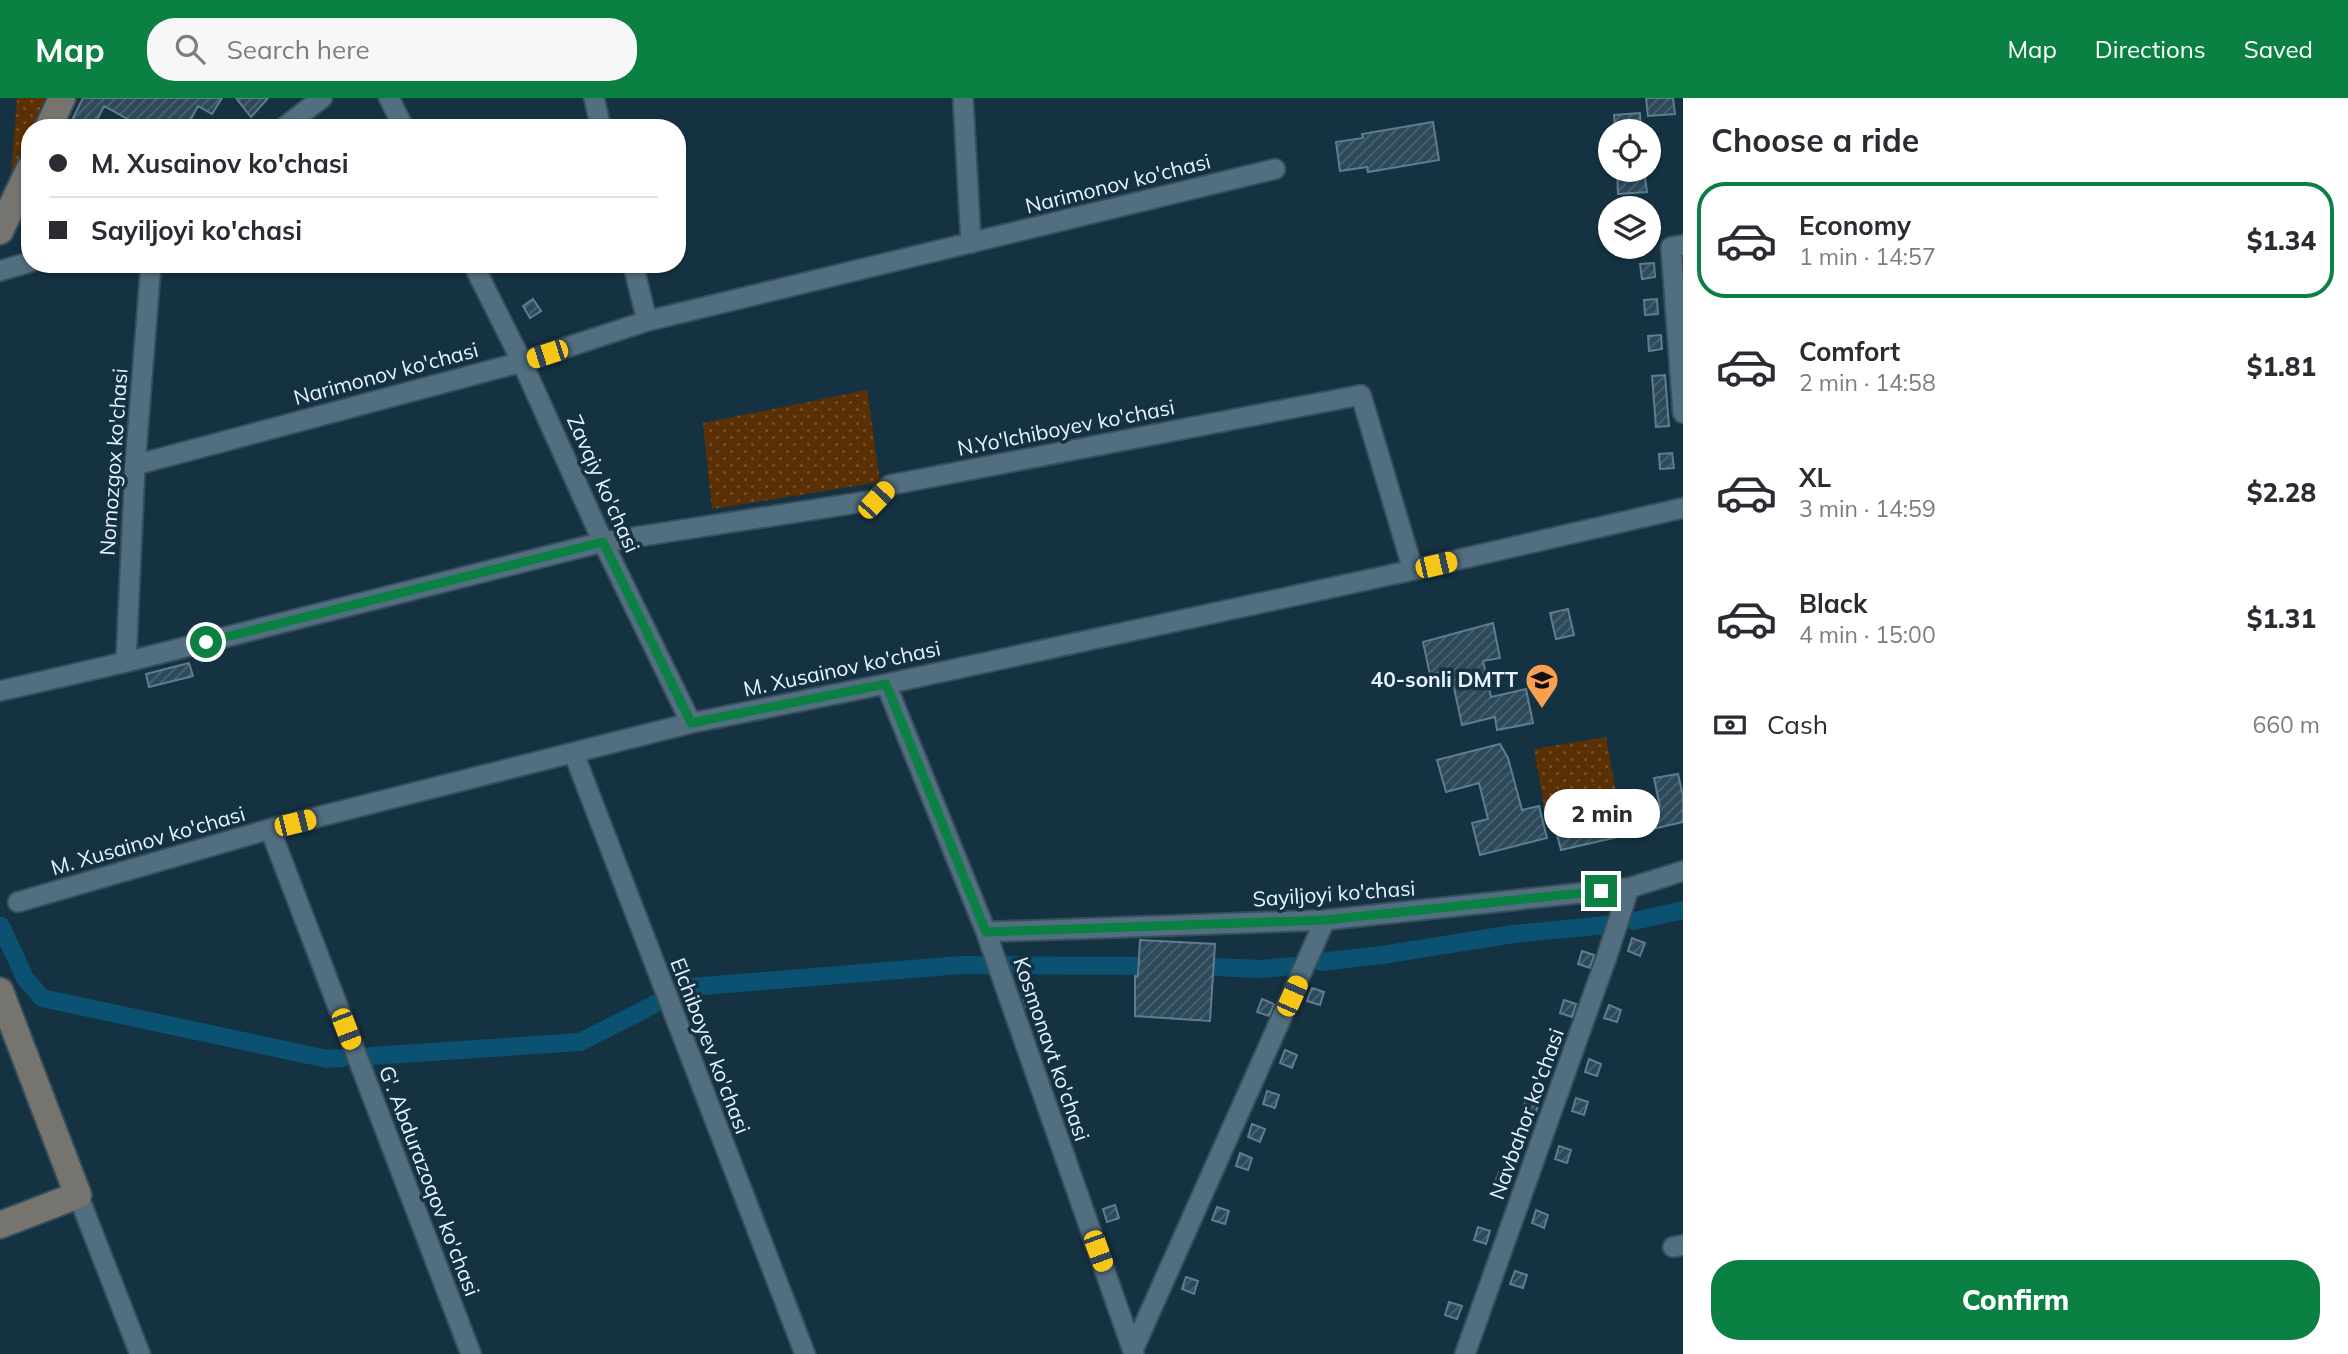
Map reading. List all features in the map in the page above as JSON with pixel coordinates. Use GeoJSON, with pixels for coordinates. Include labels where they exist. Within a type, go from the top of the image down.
{"type":"FeatureCollection","features":[{"type":"Feature","properties":{"kind":"main road"},"geometry":{"type":"LineString","coordinates":[[52,119],[62,98]]}},
{"type":"Feature","properties":{"kind":"main road"},"geometry":{"type":"LineString","coordinates":[[0,231],[21,187]]}},
{"type":"Feature","properties":{"kind":"main road"},"geometry":{"type":"LineString","coordinates":[[0,991],[78,1195],[0,1225]]}},
{"type":"Feature","properties":{"kind":"street"},"geometry":{"type":"LineString","coordinates":[[295,119],[322,98]]}},
{"type":"Feature","properties":{"kind":"street"},"geometry":{"type":"LineString","coordinates":[[389,98],[400,119]]}},
{"type":"Feature","properties":{"kind":"street"},"geometry":{"type":"LineString","coordinates":[[594,98],[599,119]]}},
{"type":"Feature","properties":{"kind":"street"},"geometry":{"type":"LineString","coordinates":[[962,98],[971,243]]}},
{"type":"Feature","properties":{"kind":"street","name":"Narimonov ko'chasi"},"geometry":{"type":"LineString","coordinates":[[135,465],[522,362],[647,320],[1275,169]]}},
{"type":"Feature","properties":{"kind":"street"},"geometry":{"type":"LineString","coordinates":[[1683,245],[1671,247],[1683,413]]}},
{"type":"Feature","properties":{"kind":"street"},"geometry":{"type":"LineString","coordinates":[[0,271],[21,265]]}},
{"type":"Feature","properties":{"kind":"street","name":"Nomozgox ko'chasi"},"geometry":{"type":"LineString","coordinates":[[126,662],[135,465],[150,273]]}},
{"type":"Feature","properties":{"kind":"street","name":"Zavqiy ko'chasi"},"geometry":{"type":"LineString","coordinates":[[478,273],[691,723]]}},
{"type":"Feature","properties":{"kind":"street"},"geometry":{"type":"LineString","coordinates":[[635,273],[647,320]]}},
{"type":"Feature","properties":{"kind":"street","name":"N.Yo'lchiboyev ko'chasi"},"geometry":{"type":"LineString","coordinates":[[603,542],[876,500],[890,485],[1361,395],[1413,570]]}},
{"type":"Feature","properties":{"kind":"street","name":"M. Xusainov ko'chasi"},"geometry":{"type":"LineString","coordinates":[[18,902],[270,829],[691,723],[886,684],[1413,570],[1683,508]]}},
{"type":"Feature","properties":{"kind":"street"},"geometry":{"type":"LineString","coordinates":[[0,691],[603,542]]}},
{"type":"Feature","properties":{"kind":"street","name":"Kosmonavt ko'chasi"},"geometry":{"type":"LineString","coordinates":[[886,684],[986,933],[1134,1352]]}},
{"type":"Feature","properties":{"kind":"street","name":"Elchiboyev ko'chasi"},"geometry":{"type":"LineString","coordinates":[[573,754],[805,1354]]}},
{"type":"Feature","properties":{"kind":"street","name":"G'. Abdurazoqov ko'chasi"},"geometry":{"type":"LineString","coordinates":[[270,829],[471,1354]]}},
{"type":"Feature","properties":{"kind":"street","name":"Sayiljoyi ko'chasi"},"geometry":{"type":"LineString","coordinates":[[986,933],[1325,920],[1629,888],[1683,871]]}},
{"type":"Feature","properties":{"kind":"street","name":"Navbahor ko'chasi"},"geometry":{"type":"LineString","coordinates":[[1465,1354],[1629,888]]}},
{"type":"Feature","properties":{"kind":"street"},"geometry":{"type":"LineString","coordinates":[[1134,1352],[1325,920]]}},
{"type":"Feature","properties":{"kind":"street"},"geometry":{"type":"LineString","coordinates":[[78,1195],[139,1354]]}},
{"type":"Feature","properties":{"kind":"shaded area"},"geometry":{"type":"Polygon","coordinates":[[[17,98],[45,98],[36,119],[21,119],[21,153],[11,175],[17,98]]]}},
{"type":"Feature","properties":{"kind":"shaded area"},"geometry":{"type":"Polygon","coordinates":[[[867,390],[880,482],[712,509],[703,423],[867,390]]]}},
{"type":"Feature","properties":{"kind":"shaded area"},"geometry":{"type":"Polygon","coordinates":[[[1606,737],[1617,798],[1545,810],[1534,749],[1606,737]]]}},
{"type":"Feature","properties":{"kind":"building"},"geometry":{"type":"Polygon","coordinates":[[[83,98],[222,98],[212,114],[198,106],[191,119],[127,119],[104,106],[98,119],[72,119],[83,98]]]}},
{"type":"Feature","properties":{"kind":"building"},"geometry":{"type":"Polygon","coordinates":[[[236,98],[268,98],[251,117],[236,98]]]}},
{"type":"Feature","properties":{"kind":"building"},"geometry":{"type":"Polygon","coordinates":[[[1646,98],[1673,98],[1675,114],[1648,116],[1646,98]]]}},
{"type":"Feature","properties":{"kind":"building"},"geometry":{"type":"Polygon","coordinates":[[[1640,113],[1640,119],[1614,119],[1614,115],[1640,113]]]}},
{"type":"Feature","properties":{"kind":"building"},"geometry":{"type":"Polygon","coordinates":[[[1433,122],[1439,160],[1368,172],[1367,167],[1340,171],[1336,142],[1363,138],[1362,134],[1433,122]]]}},
{"type":"Feature","properties":{"kind":"building"},"geometry":{"type":"Polygon","coordinates":[[[1618,182],[1646,182],[1647,192],[1618,194],[1618,182]]]}},
{"type":"Feature","properties":{"kind":"building"},"geometry":{"type":"Polygon","coordinates":[[[1654,263],[1655,277],[1642,279],[1640,264],[1654,263]]]}},
{"type":"Feature","properties":{"kind":"building"},"geometry":{"type":"Polygon","coordinates":[[[533,299],[541,311],[530,318],[523,306],[533,299]]]}},
{"type":"Feature","properties":{"kind":"building"},"geometry":{"type":"Polygon","coordinates":[[[1657,299],[1658,314],[1645,315],[1644,300],[1657,299]]]}},
{"type":"Feature","properties":{"kind":"building"},"geometry":{"type":"Polygon","coordinates":[[[1661,335],[1662,349],[1649,351],[1648,336],[1661,335]]]}},
{"type":"Feature","properties":{"kind":"building"},"geometry":{"type":"Polygon","coordinates":[[[1665,375],[1669,426],[1656,427],[1652,376],[1665,375]]]}},
{"type":"Feature","properties":{"kind":"building"},"geometry":{"type":"Polygon","coordinates":[[[1672,453],[1674,468],[1660,469],[1659,454],[1672,453]]]}},
{"type":"Feature","properties":{"kind":"building"},"geometry":{"type":"Polygon","coordinates":[[[1568,609],[1574,635],[1556,639],[1550,613],[1568,609]]]}},
{"type":"Feature","properties":{"kind":"building"},"geometry":{"type":"Polygon","coordinates":[[[1493,623],[1500,658],[1483,661],[1491,697],[1526,689],[1533,723],[1497,730],[1495,717],[1462,725],[1450,669],[1430,675],[1423,642],[1493,623]]]}},
{"type":"Feature","properties":{"kind":"building"},"geometry":{"type":"Polygon","coordinates":[[[189,663],[193,676],[149,687],[146,674],[189,663]]]}},
{"type":"Feature","properties":{"kind":"building"},"geometry":{"type":"Polygon","coordinates":[[[1500,744],[1508,758],[1522,810],[1539,806],[1547,838],[1480,855],[1472,823],[1488,819],[1479,783],[1446,792],[1437,760],[1500,744]]]}},
{"type":"Feature","properties":{"kind":"building"},"geometry":{"type":"Polygon","coordinates":[[[1678,774],[1683,796],[1683,822],[1561,850],[1556,831],[1660,807],[1654,778],[1678,774]]]}},
{"type":"Feature","properties":{"kind":"building"},"geometry":{"type":"Polygon","coordinates":[[[1632,938],[1645,943],[1640,956],[1628,951],[1632,938]]]}},
{"type":"Feature","properties":{"kind":"building"},"geometry":{"type":"Polygon","coordinates":[[[1140,940],[1215,944],[1210,1021],[1135,1016],[1135,976],[1138,976],[1140,940]]]}},
{"type":"Feature","properties":{"kind":"building"},"geometry":{"type":"Polygon","coordinates":[[[1582,951],[1594,955],[1590,968],[1578,964],[1582,951]]]}},
{"type":"Feature","properties":{"kind":"building"},"geometry":{"type":"Polygon","coordinates":[[[1312,988],[1324,992],[1320,1005],[1307,1001],[1312,988]]]}},
{"type":"Feature","properties":{"kind":"building"},"geometry":{"type":"Polygon","coordinates":[[[1034,989],[1039,1003],[1026,1007],[1022,993],[1034,989]]]}},
{"type":"Feature","properties":{"kind":"building"},"geometry":{"type":"Polygon","coordinates":[[[1262,999],[1274,1004],[1269,1016],[1257,1012],[1262,999]]]}},
{"type":"Feature","properties":{"kind":"building"},"geometry":{"type":"Polygon","coordinates":[[[1564,1000],[1576,1004],[1572,1017],[1560,1013],[1564,1000]]]}},
{"type":"Feature","properties":{"kind":"building"},"geometry":{"type":"Polygon","coordinates":[[[1609,1005],[1621,1010],[1617,1022],[1604,1018],[1609,1005]]]}},
{"type":"Feature","properties":{"kind":"building"},"geometry":{"type":"Polygon","coordinates":[[[1285,1050],[1297,1055],[1292,1068],[1280,1063],[1285,1050]]]}},
{"type":"Feature","properties":{"kind":"building"},"geometry":{"type":"Polygon","coordinates":[[[1589,1059],[1601,1064],[1597,1076],[1585,1072],[1589,1059]]]}},
{"type":"Feature","properties":{"kind":"building"},"geometry":{"type":"Polygon","coordinates":[[[1267,1091],[1279,1095],[1275,1108],[1263,1104],[1267,1091]]]}},
{"type":"Feature","properties":{"kind":"building"},"geometry":{"type":"Polygon","coordinates":[[[1528,1095],[1540,1099],[1536,1112],[1523,1108],[1528,1095]]]}},
{"type":"Feature","properties":{"kind":"building"},"geometry":{"type":"Polygon","coordinates":[[[1576,1098],[1588,1102],[1584,1115],[1572,1111],[1576,1098]]]}},
{"type":"Feature","properties":{"kind":"building"},"geometry":{"type":"Polygon","coordinates":[[[1252,1124],[1265,1129],[1260,1142],[1248,1137],[1252,1124]]]}},
{"type":"Feature","properties":{"kind":"building"},"geometry":{"type":"Polygon","coordinates":[[[1559,1146],[1571,1150],[1567,1163],[1555,1159],[1559,1146]]]}},
{"type":"Feature","properties":{"kind":"building"},"geometry":{"type":"Polygon","coordinates":[[[1240,1153],[1252,1158],[1248,1170],[1236,1166],[1240,1153]]]}},
{"type":"Feature","properties":{"kind":"building"},"geometry":{"type":"Polygon","coordinates":[[[1499,1172],[1511,1176],[1506,1189],[1494,1185],[1499,1172]]]}},
{"type":"Feature","properties":{"kind":"building"},"geometry":{"type":"Polygon","coordinates":[[[1115,1205],[1119,1218],[1107,1222],[1103,1209],[1115,1205]]]}},
{"type":"Feature","properties":{"kind":"building"},"geometry":{"type":"Polygon","coordinates":[[[1217,1207],[1229,1211],[1225,1224],[1212,1220],[1217,1207]]]}},
{"type":"Feature","properties":{"kind":"building"},"geometry":{"type":"Polygon","coordinates":[[[1536,1210],[1548,1215],[1544,1228],[1532,1223],[1536,1210]]]}},
{"type":"Feature","properties":{"kind":"building"},"geometry":{"type":"Polygon","coordinates":[[[1478,1227],[1490,1231],[1486,1244],[1474,1240],[1478,1227]]]}},
{"type":"Feature","properties":{"kind":"building"},"geometry":{"type":"Polygon","coordinates":[[[1515,1271],[1527,1275],[1523,1288],[1510,1284],[1515,1271]]]}},
{"type":"Feature","properties":{"kind":"building"},"geometry":{"type":"Polygon","coordinates":[[[1186,1277],[1198,1281],[1194,1294],[1182,1289],[1186,1277]]]}},
{"type":"Feature","properties":{"kind":"building"},"geometry":{"type":"Polygon","coordinates":[[[1449,1302],[1462,1306],[1457,1319],[1445,1315],[1449,1302]]]}},
{"type":"Feature","properties":{"kind":"waterway"},"geometry":{"type":"LineString","coordinates":[[1634,921],[1683,910]]}},
{"type":"Feature","properties":{"kind":"waterway"},"geometry":{"type":"LineString","coordinates":[[1321,962],[1513,934],[1606,925]]}},
{"type":"Feature","properties":{"kind":"waterway"},"geometry":{"type":"LineString","coordinates":[[1,926],[25,978],[42,998],[327,1059],[342,1058]]}},
{"type":"Feature","properties":{"kind":"waterway"},"geometry":{"type":"LineString","coordinates":[[680,992],[690,987],[961,965],[1161,966]]}},
{"type":"Feature","properties":{"kind":"waterway"},"geometry":{"type":"LineString","coordinates":[[1189,966],[1262,969],[1291,966]]}},
{"type":"Feature","properties":{"kind":"waterway"},"geometry":{"type":"LineString","coordinates":[[371,1056],[580,1042],[655,1004]]}},
{"type":"Feature","properties":{"kind":"place","name":"40-sonli DMTT"},"geometry":{"type":"Point","coordinates":[1542,710]}},
{"type":"Feature","properties":{"kind":"route"},"geometry":{"type":"LineString","coordinates":[[206,642],[603,542],[691,723],[886,684],[986,932],[1325,920],[1601,891]]}}]}
